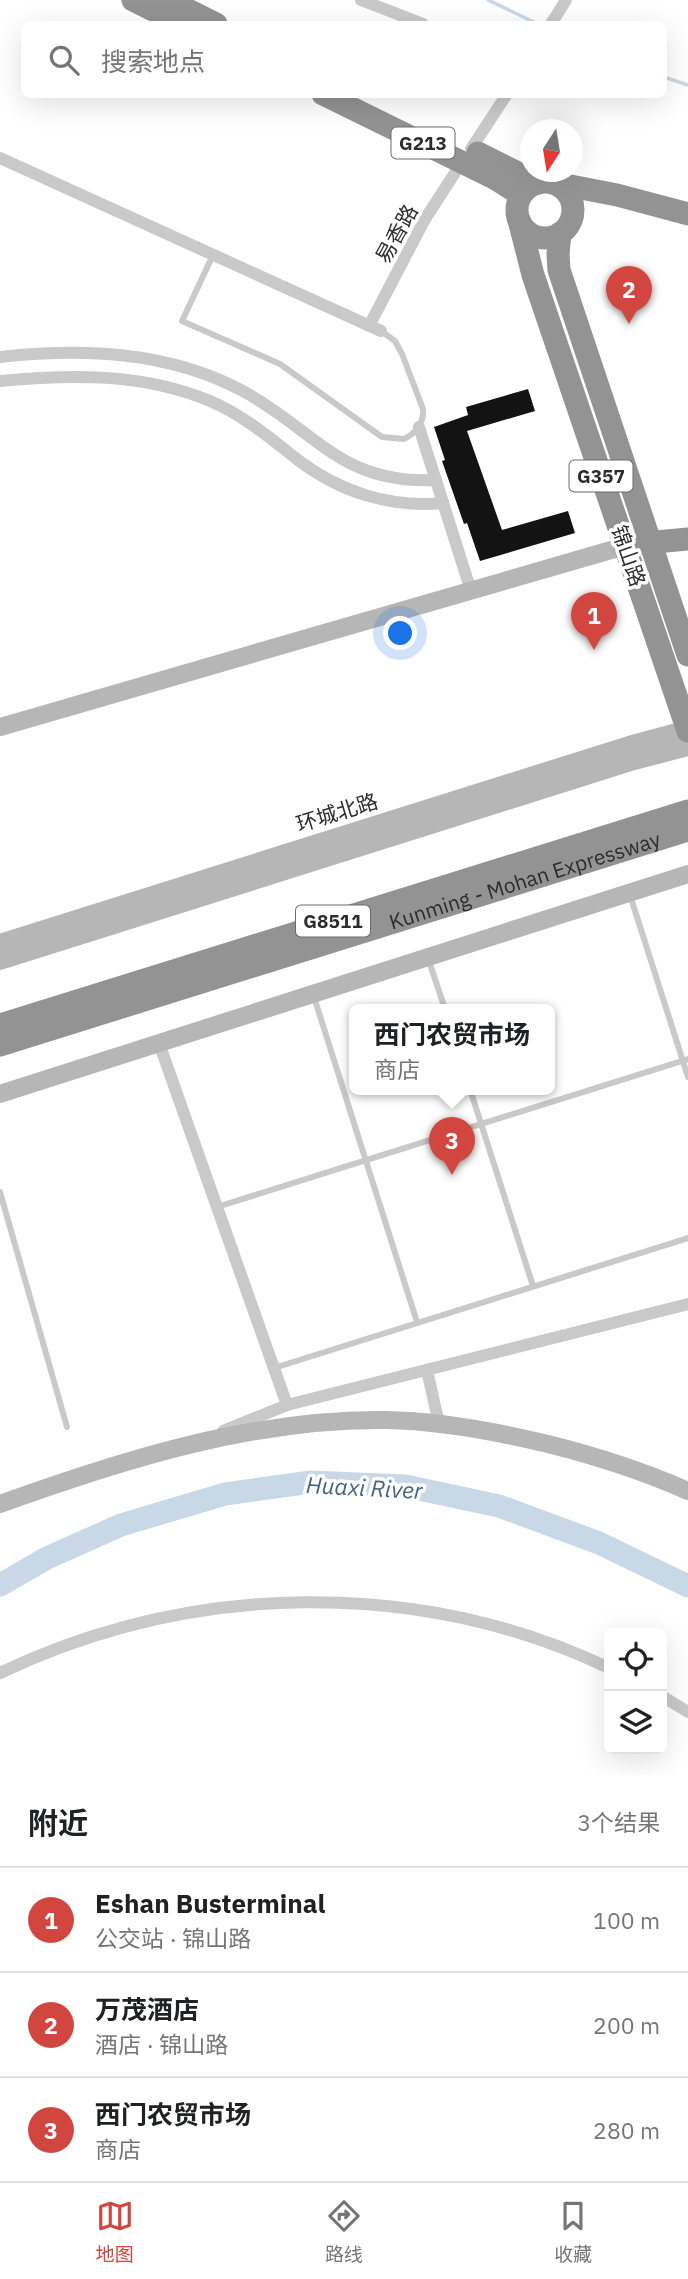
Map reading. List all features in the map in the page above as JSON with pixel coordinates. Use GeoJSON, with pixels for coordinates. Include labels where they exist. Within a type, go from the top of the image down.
{"type":"FeatureCollection","features":[{"type":"Feature","properties":{"kind":"highway"},"geometry":{"type":"LineString","coordinates":[[132,0],[175,21]]}},
{"type":"Feature","properties":{"kind":"highway"},"geometry":{"type":"LineString","coordinates":[[167,0],[210,21]]}},
{"type":"Feature","properties":{"kind":"highway","name":"G213"},"geometry":{"type":"LineString","coordinates":[[332,98],[467,156]]}},
{"type":"Feature","properties":{"kind":"highway","name":"G213"},"geometry":{"type":"LineString","coordinates":[[366,98],[467,156],[496,179],[537,187],[617,195],[688,214]]}},
{"type":"Feature","properties":{"kind":"highway","name":"G357"},"geometry":{"type":"LineString","coordinates":[[519,220],[516,209],[537,187],[562,188],[571,200],[573,208],[564,228]]}},
{"type":"Feature","properties":{"kind":"highway"},"geometry":{"type":"LineString","coordinates":[[519,220],[528,232],[546,237],[564,228],[594,202],[617,195]]}},
{"type":"Feature","properties":{"kind":"highway","name":"锦山路"},"geometry":{"type":"LineString","coordinates":[[519,220],[533,275],[688,729]]}},
{"type":"Feature","properties":{"kind":"highway","name":"锦山路"},"geometry":{"type":"LineString","coordinates":[[564,228],[558,254],[559,270],[650,543],[684,627],[688,655]]}},
{"type":"Feature","properties":{"kind":"highway"},"geometry":{"type":"LineString","coordinates":[[625,545],[688,539]]}},
{"type":"Feature","properties":{"kind":"highway"},"geometry":{"type":"LineString","coordinates":[[663,659],[684,627]]}},
{"type":"Feature","properties":{"kind":"highway","name":"Kunming - Mohan Expressway"},"geometry":{"type":"LineString","coordinates":[[0,1045],[575,865],[678,830]]}},
{"type":"Feature","properties":{"kind":"highway","name":"Kunming - Mohan Expressway"},"geometry":{"type":"LineString","coordinates":[[0,1025],[678,830]]}},
{"type":"Feature","properties":{"kind":"street"},"geometry":{"type":"LineString","coordinates":[[361,0],[415,21]]}},
{"type":"Feature","properties":{"kind":"street"},"geometry":{"type":"LineString","coordinates":[[553,21],[564,2]]}},
{"type":"Feature","properties":{"kind":"street","name":"易香路"},"geometry":{"type":"LineString","coordinates":[[375,329],[425,219],[504,98]]}},
{"type":"Feature","properties":{"kind":"street"},"geometry":{"type":"LineString","coordinates":[[0,158],[375,329]]}},
{"type":"Feature","properties":{"kind":"street"},"geometry":{"type":"LineString","coordinates":[[0,357],[86,353],[173,364],[213,377],[248,394],[278,413],[323,448],[356,467],[399,479],[436,480]]}},
{"type":"Feature","properties":{"kind":"street"},"geometry":{"type":"LineString","coordinates":[[0,381],[85,376],[122,379],[170,388],[211,402],[233,413],[319,474],[343,487],[407,504],[443,503]]}},
{"type":"Feature","properties":{"kind":"street"},"geometry":{"type":"LineString","coordinates":[[419,428],[471,590]]}},
{"type":"Feature","properties":{"kind":"street"},"geometry":{"type":"LineString","coordinates":[[0,727],[625,545]]}},
{"type":"Feature","properties":{"kind":"street","name":"环城北路"},"geometry":{"type":"LineString","coordinates":[[0,943],[629,745],[688,729]]}},
{"type":"Feature","properties":{"kind":"street","name":"环城北路"},"geometry":{"type":"LineString","coordinates":[[0,961],[621,765],[688,747]]}},
{"type":"Feature","properties":{"kind":"street"},"geometry":{"type":"LineString","coordinates":[[0,1094],[688,874]]}},
{"type":"Feature","properties":{"kind":"street"},"geometry":{"type":"LineString","coordinates":[[159,1043],[287,1405]]}},
{"type":"Feature","properties":{"kind":"street"},"geometry":{"type":"LineString","coordinates":[[184,1447],[287,1405],[688,1304]]}},
{"type":"Feature","properties":{"kind":"street"},"geometry":{"type":"LineString","coordinates":[[427,1370],[439,1424]]}},
{"type":"Feature","properties":{"kind":"street"},"geometry":{"type":"LineString","coordinates":[[0,1504],[73,1479],[184,1447],[317,1423],[383,1420],[491,1431],[572,1450],[688,1491]]}},
{"type":"Feature","properties":{"kind":"street"},"geometry":{"type":"LineString","coordinates":[[0,1673],[60,1646],[138,1622],[210,1608],[323,1601],[406,1608],[467,1619],[531,1637],[604,1666]]}},
{"type":"Feature","properties":{"kind":"street"},"geometry":{"type":"LineString","coordinates":[[667,1699],[688,1712]]}},
{"type":"Feature","properties":{"kind":"lane"},"geometry":{"type":"LineString","coordinates":[[213,255],[182,321],[280,364],[382,437],[404,439],[419,428],[423,410],[395,341],[375,329]]}},
{"type":"Feature","properties":{"kind":"lane"},"geometry":{"type":"LineString","coordinates":[[629,893],[685,1060],[688,1077]]}},
{"type":"Feature","properties":{"kind":"lane"},"geometry":{"type":"LineString","coordinates":[[428,957],[443,1004]]}},
{"type":"Feature","properties":{"kind":"lane"},"geometry":{"type":"LineString","coordinates":[[313,994],[418,1322]]}},
{"type":"Feature","properties":{"kind":"lane"},"geometry":{"type":"LineString","coordinates":[[217,1207],[685,1060]]}},
{"type":"Feature","properties":{"kind":"lane"},"geometry":{"type":"LineString","coordinates":[[472,1095],[533,1286]]}},
{"type":"Feature","properties":{"kind":"lane"},"geometry":{"type":"LineString","coordinates":[[0,1192],[67,1427]]}},
{"type":"Feature","properties":{"kind":"lane"},"geometry":{"type":"LineString","coordinates":[[274,1368],[688,1238]]}},
{"type":"Feature","properties":{"kind":"building"},"geometry":{"type":"Polygon","coordinates":[[[528,389],[535,411],[467,431],[502,530],[568,511],[575,533],[480,561],[442,461],[445,460],[434,427],[468,415],[466,407],[528,389]]]}},
{"type":"Feature","properties":{"kind":"waterway"},"geometry":{"type":"LineString","coordinates":[[488,0],[532,21]]}},
{"type":"Feature","properties":{"kind":"waterway"},"geometry":{"type":"LineString","coordinates":[[667,78],[688,85]]}},
{"type":"Feature","properties":{"kind":"waterway","name":"Huaxi River"},"geometry":{"type":"LineString","coordinates":[[0,1585],[47,1558],[121,1525],[225,1494],[311,1482],[405,1486],[499,1506],[599,1543],[688,1586]]}},
{"type":"Feature","properties":{"kind":"place","name":"万茂酒店"},"geometry":{"type":"Point","coordinates":[629,324]}},
{"type":"Feature","properties":{"kind":"place","name":"Eshan Busterminal"},"geometry":{"type":"Point","coordinates":[594,650]}},
{"type":"Feature","properties":{"kind":"place","name":"西门农贸市场"},"geometry":{"type":"Point","coordinates":[452,1175]}}]}
